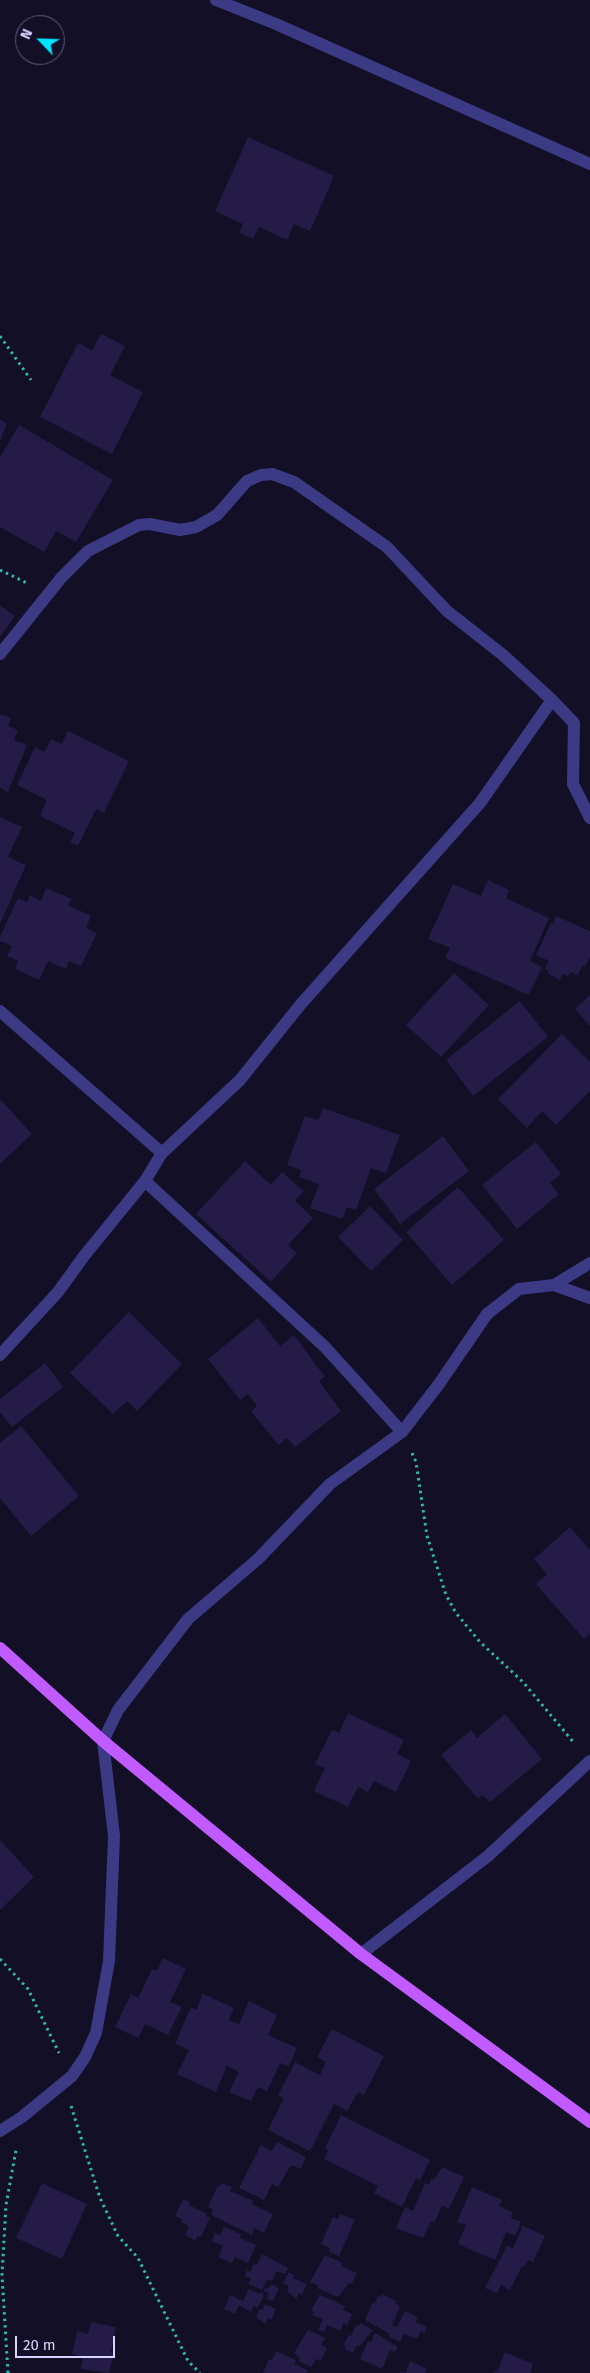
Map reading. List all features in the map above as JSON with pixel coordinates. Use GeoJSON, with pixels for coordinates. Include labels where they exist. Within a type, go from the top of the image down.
{"type":"FeatureCollection","features":[{"type":"Feature","properties":{"kind":"main road"},"geometry":{"type":"LineString","coordinates":[[0,1648],[103,1741],[361,1954],[590,2122]]}},
{"type":"Feature","properties":{"kind":"street"},"geometry":{"type":"LineString","coordinates":[[216,0],[276,24],[590,164]]}},
{"type":"Feature","properties":{"kind":"street"},"geometry":{"type":"LineString","coordinates":[[0,654],[61,578],[88,551],[139,525],[150,524],[180,530],[196,527],[217,515],[247,481],[261,475],[272,474],[294,482],[387,547],[448,611],[503,655],[574,723],[573,784],[590,818]]}},
{"type":"Feature","properties":{"kind":"street"},"geometry":{"type":"LineString","coordinates":[[0,1355],[58,1292],[84,1256],[146,1181],[162,1153],[240,1080],[301,1004],[480,803],[552,700]]}},
{"type":"Feature","properties":{"kind":"street"},"geometry":{"type":"LineString","coordinates":[[0,1011],[162,1153]]}},
{"type":"Feature","properties":{"kind":"street"},"geometry":{"type":"LineString","coordinates":[[146,1181],[319,1341],[402,1432]]}},
{"type":"Feature","properties":{"kind":"street"},"geometry":{"type":"LineString","coordinates":[[0,2131],[22,2117],[72,2076],[85,2057],[96,2033],[109,1961],[114,1836],[103,1741],[118,1710],[188,1619],[258,1559],[330,1484],[402,1432],[439,1384],[487,1314],[519,1289],[554,1285],[590,1263]]}},
{"type":"Feature","properties":{"kind":"street"},"geometry":{"type":"LineString","coordinates":[[554,1285],[590,1298]]}},
{"type":"Feature","properties":{"kind":"street"},"geometry":{"type":"LineString","coordinates":[[361,1954],[488,1856],[589,1761]]}},
{"type":"Feature","properties":{"kind":"path"},"geometry":{"type":"LineString","coordinates":[[0,336],[31,380]]}},
{"type":"Feature","properties":{"kind":"path"},"geometry":{"type":"LineString","coordinates":[[402,1432],[416,1462],[427,1536],[437,1572],[449,1601],[456,1613],[480,1642],[523,1682],[554,1716],[589,1761]]}},
{"type":"Feature","properties":{"kind":"path"},"geometry":{"type":"LineString","coordinates":[[0,1959],[28,1989],[45,2028],[72,2076]]}},
{"type":"Feature","properties":{"kind":"path"},"geometry":{"type":"LineString","coordinates":[[61,2085],[76,2118],[83,2149],[100,2198],[118,2236],[138,2258],[188,2361],[200,2373]]}},
{"type":"Feature","properties":{"kind":"path"},"geometry":{"type":"LineString","coordinates":[[8,2373],[2,2275],[6,2205],[22,2117]]}},
{"type":"Feature","properties":{"kind":"building"},"geometry":{"type":"Polygon","coordinates":[[[248,137],[334,176],[310,231],[294,224],[287,240],[259,227],[253,239],[239,233],[243,224],[215,211],[248,137]]]}},
{"type":"Feature","properties":{"kind":"building"},"geometry":{"type":"Polygon","coordinates":[[[101,334],[125,346],[110,375],[143,392],[112,454],[40,417],[78,343],[92,350],[101,334]]]}},
{"type":"Feature","properties":{"kind":"building"},"geometry":{"type":"Polygon","coordinates":[[[0,420],[7,423],[0,441],[0,420]]]}},
{"type":"Feature","properties":{"kind":"building"},"geometry":{"type":"Polygon","coordinates":[[[19,425],[113,480],[76,542],[56,531],[44,552],[0,527],[0,457],[19,425]]]}},
{"type":"Feature","properties":{"kind":"building"},"geometry":{"type":"Polygon","coordinates":[[[0,605],[15,616],[0,637],[0,605]]]}},
{"type":"Feature","properties":{"kind":"building"},"geometry":{"type":"Polygon","coordinates":[[[0,714],[11,718],[8,726],[18,730],[14,740],[27,745],[8,792],[0,788],[0,714]]]}},
{"type":"Feature","properties":{"kind":"building"},"geometry":{"type":"Polygon","coordinates":[[[68,731],[129,761],[104,813],[96,809],[78,846],[70,842],[75,833],[40,816],[47,800],[17,785],[35,747],[44,752],[51,739],[62,744],[68,731]]]}},
{"type":"Feature","properties":{"kind":"building"},"geometry":{"type":"Polygon","coordinates":[[[0,817],[22,827],[8,857],[26,865],[0,924],[0,817]]]}},
{"type":"Feature","properties":{"kind":"building"},"geometry":{"type":"Polygon","coordinates":[[[488,880],[509,890],[506,898],[549,918],[530,961],[542,967],[529,995],[445,958],[450,948],[428,939],[453,884],[481,896],[488,880]]]}},
{"type":"Feature","properties":{"kind":"building"},"geometry":{"type":"Polygon","coordinates":[[[46,888],[72,899],[68,905],[91,916],[86,928],[97,933],[81,966],[69,961],[66,969],[48,961],[39,980],[15,969],[18,961],[7,956],[12,946],[0,941],[0,937],[18,898],[27,902],[30,895],[41,901],[46,888]]]}},
{"type":"Feature","properties":{"kind":"building"},"geometry":{"type":"Polygon","coordinates":[[[556,916],[590,931],[590,956],[585,967],[582,966],[578,975],[571,972],[568,976],[563,974],[560,980],[547,973],[548,970],[545,969],[549,961],[536,955],[556,916]]]}},
{"type":"Feature","properties":{"kind":"building"},"geometry":{"type":"Polygon","coordinates":[[[454,973],[489,1005],[441,1057],[406,1025],[454,973]]]}},
{"type":"Feature","properties":{"kind":"building"},"geometry":{"type":"Polygon","coordinates":[[[590,995],[590,1026],[575,1009],[590,995]]]}},
{"type":"Feature","properties":{"kind":"building"},"geometry":{"type":"Polygon","coordinates":[[[520,1001],[548,1037],[473,1096],[446,1060],[520,1001]]]}},
{"type":"Feature","properties":{"kind":"building"},"geometry":{"type":"Polygon","coordinates":[[[562,1034],[590,1062],[590,1091],[556,1125],[542,1111],[527,1128],[498,1099],[562,1034]]]}},
{"type":"Feature","properties":{"kind":"building"},"geometry":{"type":"Polygon","coordinates":[[[0,1099],[32,1134],[0,1164],[0,1099]]]}},
{"type":"Feature","properties":{"kind":"building"},"geometry":{"type":"Polygon","coordinates":[[[323,1108],[400,1135],[386,1173],[371,1168],[356,1210],[347,1207],[342,1219],[310,1208],[319,1184],[299,1177],[301,1170],[287,1165],[305,1116],[318,1120],[323,1108]]]}},
{"type":"Feature","properties":{"kind":"building"},"geometry":{"type":"Polygon","coordinates":[[[443,1136],[469,1171],[400,1224],[374,1189],[443,1136]]]}},
{"type":"Feature","properties":{"kind":"building"},"geometry":{"type":"Polygon","coordinates":[[[536,1142],[561,1174],[550,1183],[559,1194],[517,1229],[482,1185],[536,1142]]]}},
{"type":"Feature","properties":{"kind":"building"},"geometry":{"type":"Polygon","coordinates":[[[245,1161],[271,1185],[282,1172],[304,1191],[295,1201],[313,1218],[288,1245],[297,1253],[271,1282],[196,1214],[245,1161]]]}},
{"type":"Feature","properties":{"kind":"building"},"geometry":{"type":"Polygon","coordinates":[[[458,1187],[504,1240],[452,1285],[406,1232],[458,1187]]]}},
{"type":"Feature","properties":{"kind":"building"},"geometry":{"type":"Polygon","coordinates":[[[370,1206],[403,1240],[371,1271],[338,1237],[370,1206]]]}},
{"type":"Feature","properties":{"kind":"building"},"geometry":{"type":"Polygon","coordinates":[[[129,1312],[182,1364],[137,1411],[127,1401],[113,1414],[70,1373],[129,1312]]]}},
{"type":"Feature","properties":{"kind":"building"},"geometry":{"type":"Polygon","coordinates":[[[258,1318],[280,1346],[294,1335],[325,1377],[319,1381],[341,1411],[295,1447],[287,1438],[278,1445],[251,1411],[257,1406],[248,1394],[240,1400],[208,1359],[258,1318]]]}},
{"type":"Feature","properties":{"kind":"building"},"geometry":{"type":"Polygon","coordinates":[[[45,1363],[63,1387],[12,1427],[0,1412],[0,1399],[45,1363]]]}},
{"type":"Feature","properties":{"kind":"building"},"geometry":{"type":"Polygon","coordinates":[[[21,1426],[79,1496],[31,1536],[0,1498],[0,1443],[21,1426]]]}},
{"type":"Feature","properties":{"kind":"building"},"geometry":{"type":"Polygon","coordinates":[[[570,1527],[590,1550],[590,1634],[584,1639],[536,1584],[547,1574],[534,1559],[570,1527]]]}},
{"type":"Feature","properties":{"kind":"building"},"geometry":{"type":"Polygon","coordinates":[[[348,1713],[404,1740],[397,1754],[411,1761],[396,1792],[374,1781],[368,1792],[358,1787],[348,1807],[314,1791],[325,1768],[315,1764],[332,1730],[339,1733],[348,1713]]]}},
{"type":"Feature","properties":{"kind":"building"},"geometry":{"type":"Polygon","coordinates":[[[505,1714],[542,1759],[490,1802],[483,1795],[478,1799],[441,1755],[471,1730],[477,1738],[505,1714]]]}},
{"type":"Feature","properties":{"kind":"building"},"geometry":{"type":"Polygon","coordinates":[[[0,1840],[34,1877],[0,1910],[0,1840]]]}},
{"type":"Feature","properties":{"kind":"building"},"geometry":{"type":"Polygon","coordinates":[[[163,1958],[186,1969],[170,2002],[182,2007],[168,2035],[145,2024],[138,2038],[115,2027],[131,1994],[138,1998],[152,1969],[157,1971],[163,1958]]]}},
{"type":"Feature","properties":{"kind":"building"},"geometry":{"type":"Polygon","coordinates":[[[203,1994],[234,2008],[229,2020],[239,2024],[249,2001],[277,2015],[268,2035],[297,2048],[289,2066],[280,2063],[267,2091],[258,2087],[251,2101],[229,2092],[239,2072],[227,2066],[216,2092],[177,2074],[189,2050],[175,2044],[191,2007],[196,2010],[203,1994]]]}},
{"type":"Feature","properties":{"kind":"building"},"geometry":{"type":"Polygon","coordinates":[[[332,2029],[384,2056],[364,2095],[358,2092],[347,2111],[334,2104],[310,2151],[268,2130],[284,2098],[278,2095],[295,2062],[320,2075],[326,2062],[317,2057],[332,2029]]]}},
{"type":"Feature","properties":{"kind":"building"},"geometry":{"type":"Polygon","coordinates":[[[341,2115],[430,2160],[420,2181],[416,2178],[402,2207],[374,2193],[378,2186],[324,2159],[328,2150],[325,2148],[341,2115]]]}},
{"type":"Feature","properties":{"kind":"building"},"geometry":{"type":"Polygon","coordinates":[[[277,2142],[306,2157],[301,2169],[291,2165],[278,2187],[272,2184],[264,2200],[239,2188],[261,2145],[272,2151],[277,2142]]]}},
{"type":"Feature","properties":{"kind":"building"},"geometry":{"type":"Polygon","coordinates":[[[442,2167],[464,2177],[449,2209],[442,2206],[434,2223],[431,2221],[423,2238],[396,2228],[405,2207],[413,2211],[425,2183],[429,2184],[431,2179],[434,2180],[442,2167]]]}},
{"type":"Feature","properties":{"kind":"building"},"geometry":{"type":"Polygon","coordinates":[[[42,2183],[87,2204],[62,2259],[16,2238],[42,2183]]]}},
{"type":"Feature","properties":{"kind":"building"},"geometry":{"type":"Polygon","coordinates":[[[222,2183],[232,2187],[230,2191],[253,2201],[252,2204],[273,2214],[264,2233],[254,2228],[252,2235],[211,2215],[213,2210],[208,2207],[218,2185],[220,2186],[222,2183]]]}},
{"type":"Feature","properties":{"kind":"building"},"geometry":{"type":"Polygon","coordinates":[[[472,2187],[502,2200],[499,2206],[513,2212],[511,2218],[521,2222],[515,2236],[506,2232],[495,2260],[458,2244],[466,2225],[457,2222],[472,2187]]]}},
{"type":"Feature","properties":{"kind":"building"},"geometry":{"type":"Polygon","coordinates":[[[183,2199],[190,2202],[189,2205],[207,2214],[206,2216],[210,2218],[201,2237],[198,2236],[195,2241],[185,2235],[189,2226],[181,2222],[182,2219],[175,2216],[183,2199]]]}},
{"type":"Feature","properties":{"kind":"building"},"geometry":{"type":"Polygon","coordinates":[[[340,2214],[355,2220],[339,2256],[329,2252],[330,2248],[321,2244],[333,2217],[338,2219],[340,2214]]]}},
{"type":"Feature","properties":{"kind":"building"},"geometry":{"type":"Polygon","coordinates":[[[523,2226],[545,2236],[533,2262],[528,2260],[524,2267],[522,2266],[510,2290],[501,2285],[497,2293],[485,2288],[507,2246],[513,2248],[523,2226]]]}},
{"type":"Feature","properties":{"kind":"building"},"geometry":{"type":"Polygon","coordinates":[[[224,2227],[241,2234],[240,2238],[256,2245],[248,2263],[235,2257],[232,2263],[218,2257],[223,2246],[212,2241],[215,2233],[220,2235],[224,2227]]]}},
{"type":"Feature","properties":{"kind":"building"},"geometry":{"type":"Polygon","coordinates":[[[262,2254],[288,2268],[285,2274],[276,2271],[272,2281],[267,2279],[262,2290],[248,2284],[251,2278],[245,2276],[247,2270],[250,2272],[254,2264],[257,2265],[262,2254]]]}},
{"type":"Feature","properties":{"kind":"building"},"geometry":{"type":"Polygon","coordinates":[[[325,2255],[343,2263],[341,2266],[357,2273],[352,2284],[349,2283],[338,2297],[317,2288],[319,2286],[310,2282],[325,2255]]]}},
{"type":"Feature","properties":{"kind":"building"},"geometry":{"type":"Polygon","coordinates":[[[289,2272],[294,2275],[293,2278],[307,2284],[302,2295],[299,2293],[296,2299],[287,2291],[289,2286],[283,2283],[289,2272]]]}},
{"type":"Feature","properties":{"kind":"building"},"geometry":{"type":"Polygon","coordinates":[[[271,2284],[279,2288],[273,2301],[267,2299],[269,2293],[264,2291],[271,2284]]]}},
{"type":"Feature","properties":{"kind":"building"},"geometry":{"type":"Polygon","coordinates":[[[249,2289],[260,2294],[261,2292],[264,2293],[262,2297],[264,2297],[257,2308],[254,2306],[251,2312],[239,2305],[235,2314],[224,2309],[230,2295],[243,2301],[249,2289]]]}},
{"type":"Feature","properties":{"kind":"building"},"geometry":{"type":"Polygon","coordinates":[[[382,2294],[396,2301],[395,2303],[400,2306],[392,2325],[397,2327],[405,2311],[418,2317],[415,2322],[427,2327],[424,2333],[421,2331],[417,2339],[404,2334],[400,2342],[389,2337],[390,2334],[365,2320],[372,2303],[374,2304],[378,2296],[381,2297],[382,2294]]]}},
{"type":"Feature","properties":{"kind":"building"},"geometry":{"type":"Polygon","coordinates":[[[320,2295],[345,2306],[343,2310],[352,2314],[347,2325],[344,2323],[340,2331],[327,2325],[324,2332],[318,2330],[323,2319],[312,2315],[314,2312],[311,2310],[320,2295]]]}},
{"type":"Feature","properties":{"kind":"building"},"geometry":{"type":"Polygon","coordinates":[[[265,2304],[276,2309],[271,2320],[268,2318],[265,2324],[256,2317],[259,2309],[262,2310],[265,2304]]]}},
{"type":"Feature","properties":{"kind":"building"},"geometry":{"type":"Polygon","coordinates":[[[91,2322],[116,2327],[111,2352],[114,2353],[109,2373],[81,2369],[83,2357],[72,2354],[77,2331],[88,2334],[91,2322]]]}},
{"type":"Feature","properties":{"kind":"building"},"geometry":{"type":"Polygon","coordinates":[[[360,2323],[373,2330],[360,2346],[357,2345],[353,2353],[345,2349],[346,2347],[343,2345],[349,2335],[351,2336],[356,2325],[359,2326],[360,2323]]]}},
{"type":"Feature","properties":{"kind":"building"},"geometry":{"type":"Polygon","coordinates":[[[308,2330],[325,2338],[321,2345],[327,2348],[321,2361],[316,2359],[311,2367],[299,2361],[300,2358],[294,2353],[308,2330]]]}},
{"type":"Feature","properties":{"kind":"building"},"geometry":{"type":"Polygon","coordinates":[[[375,2333],[398,2347],[395,2352],[390,2350],[382,2369],[360,2359],[368,2341],[371,2342],[375,2333]]]}},
{"type":"Feature","properties":{"kind":"building"},"geometry":{"type":"Polygon","coordinates":[[[276,2351],[296,2360],[294,2364],[308,2370],[306,2373],[263,2373],[269,2359],[272,2360],[276,2351]]]}},
{"type":"Feature","properties":{"kind":"building"},"geometry":{"type":"Polygon","coordinates":[[[505,2352],[533,2364],[530,2373],[493,2373],[494,2371],[497,2372],[505,2352]]]}},
{"type":"Feature","properties":{"kind":"building"},"geometry":{"type":"Polygon","coordinates":[[[410,2361],[427,2369],[425,2373],[405,2373],[410,2361]]]}}]}
